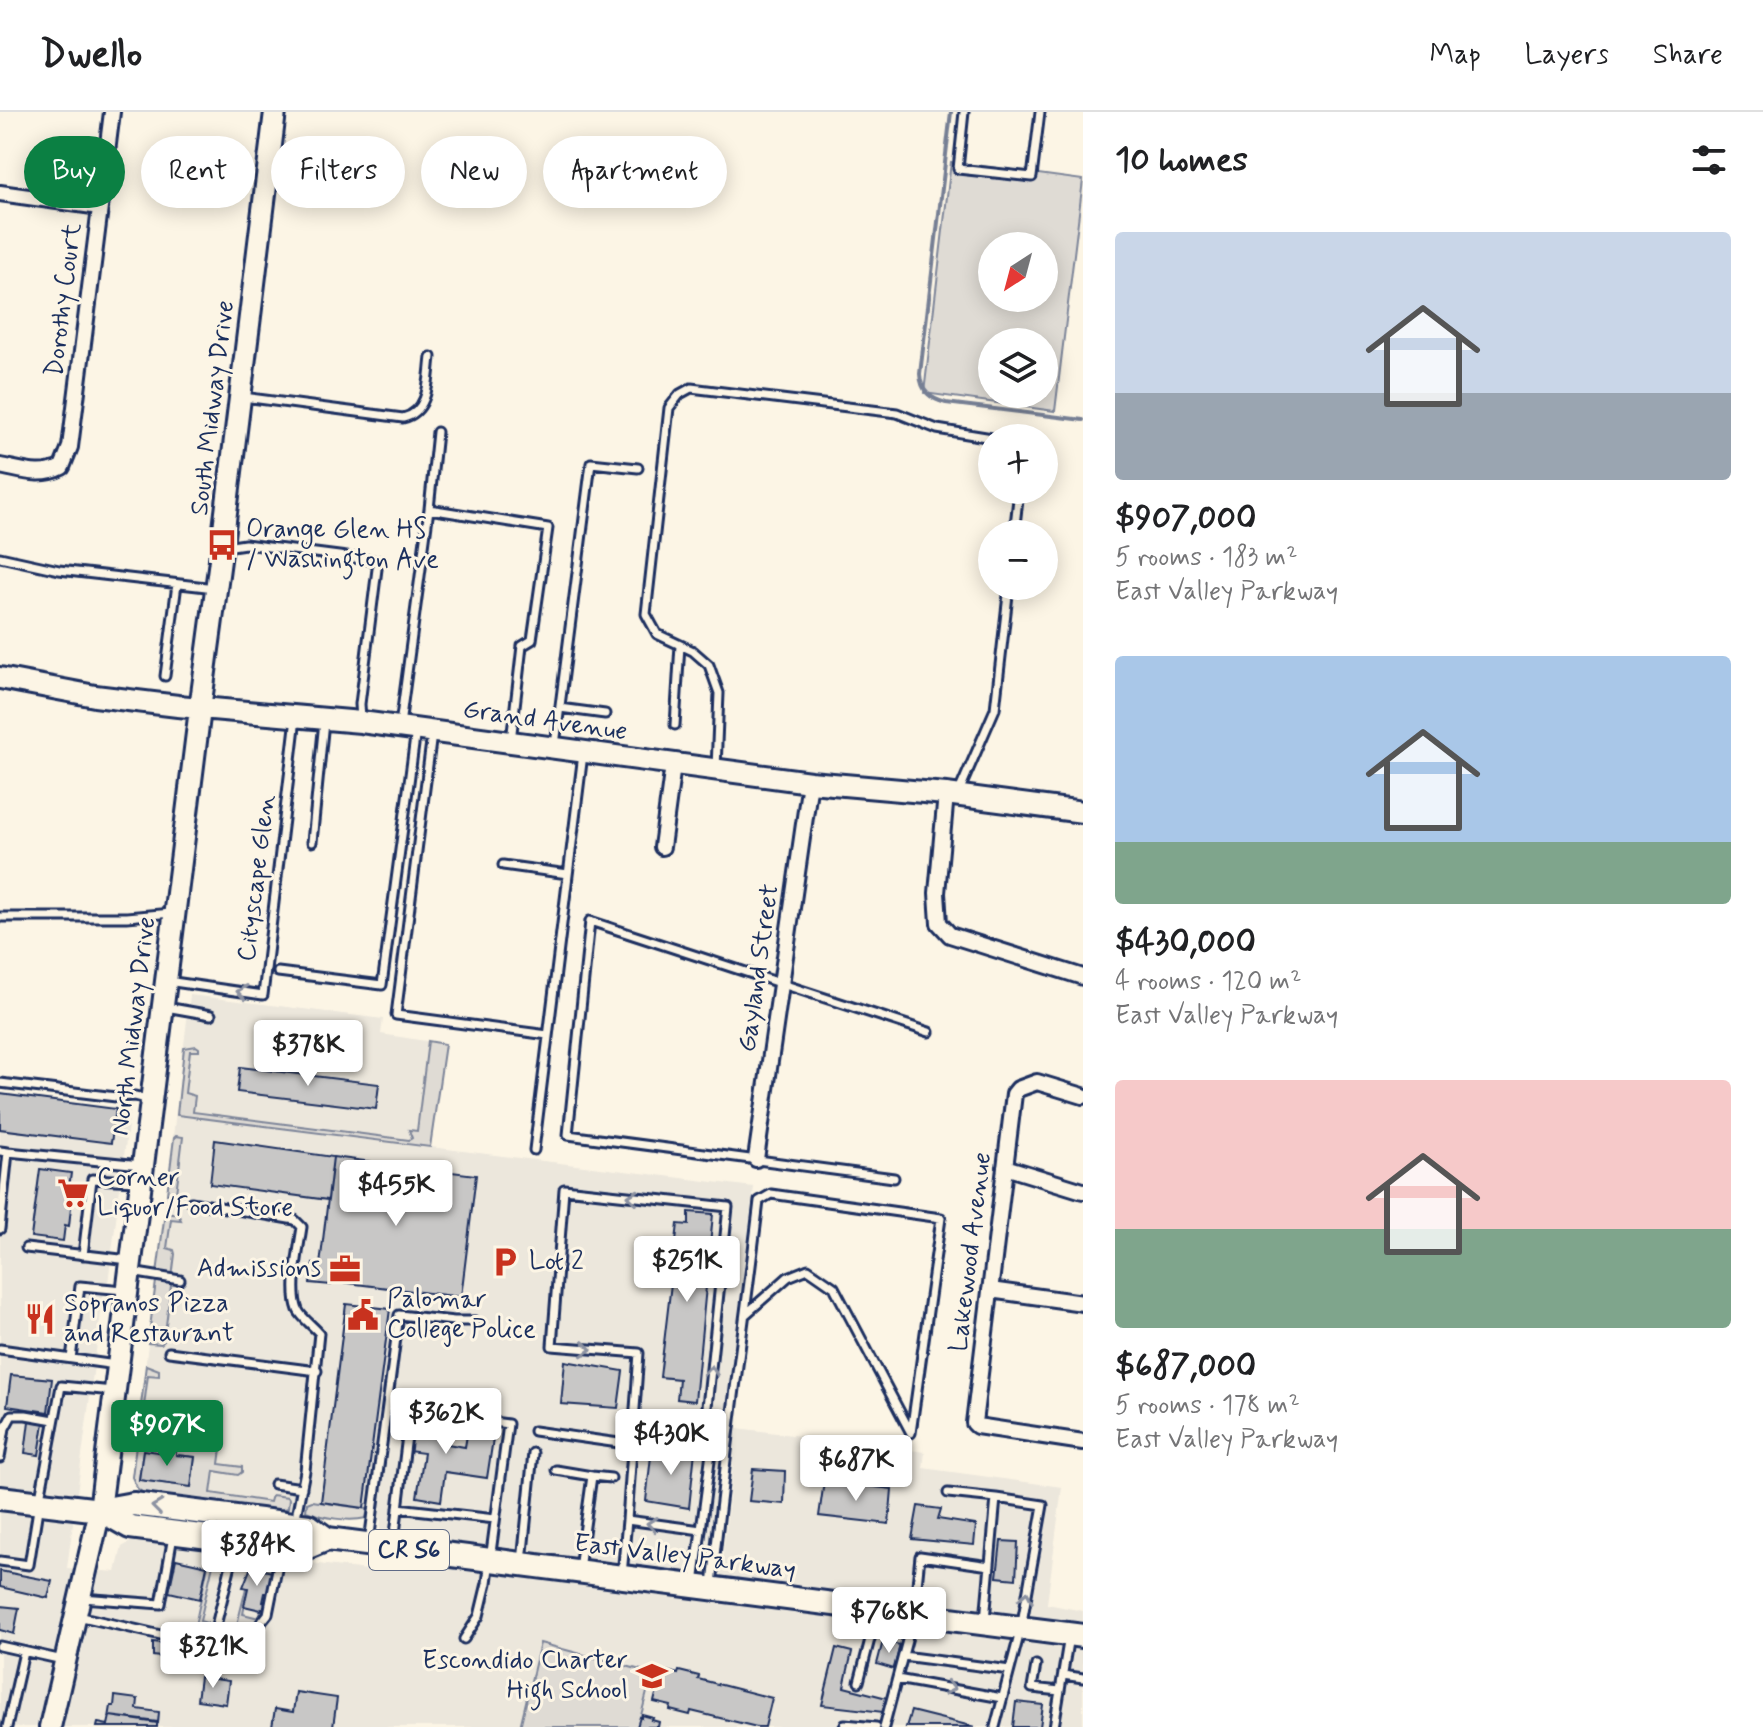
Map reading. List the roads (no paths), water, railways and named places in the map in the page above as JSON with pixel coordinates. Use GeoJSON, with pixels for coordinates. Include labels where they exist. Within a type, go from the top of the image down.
{"type":"FeatureCollection","features":[{"type":"Feature","properties":{"kind":"main road","name":"East Valley Parkway"},"geometry":{"type":"LineString","coordinates":[[0,1498],[100,1510],[133,1504],[295,1524],[309,1526],[327,1539],[369,1545],[1076,1635]]}},
{"type":"Feature","properties":{"kind":"main road","name":"East Valley Parkway"},"geometry":{"type":"LineString","coordinates":[[100,1510],[130,1527],[282,1547],[303,1549],[327,1539]]}},
{"type":"Feature","properties":{"kind":"street","name":"Dorothy Court"},"geometry":{"type":"LineString","coordinates":[[109,136],[112,112]]}},
{"type":"Feature","properties":{"kind":"street","name":"South Midway Drive"},"geometry":{"type":"LineString","coordinates":[[200,709],[275,112]]}},
{"type":"Feature","properties":{"kind":"street"},"geometry":{"type":"LineString","coordinates":[[0,193],[24,196]]}},
{"type":"Feature","properties":{"kind":"street","name":"Dorothy Court"},"geometry":{"type":"LineString","coordinates":[[0,466],[38,474],[51,473],[62,467],[70,447],[100,208]]}},
{"type":"Feature","properties":{"kind":"street","name":"Grand Avenue"},"geometry":{"type":"LineString","coordinates":[[0,678],[95,696],[200,709],[361,722],[673,765],[1083,812]]}},
{"type":"Feature","properties":{"kind":"street","name":"North Midway Drive"},"geometry":{"type":"LineString","coordinates":[[50,1727],[100,1510],[200,709]]}},
{"type":"Feature","properties":{"kind":"street"},"geometry":{"type":"LineString","coordinates":[[662,847],[673,765]]}},
{"type":"Feature","properties":{"kind":"street","name":"Gayland Street"},"geometry":{"type":"LineString","coordinates":[[756,1159],[810,782]]}},
{"type":"Feature","properties":{"kind":"street"},"geometry":{"type":"LineString","coordinates":[[951,795],[937,893],[939,923],[950,935],[1083,977]]}},
{"type":"Feature","properties":{"kind":"street","name":"Lakewood Avenue"},"geometry":{"type":"LineString","coordinates":[[1083,1096],[1037,1082],[1018,1089],[1014,1094],[974,1423],[977,1426],[1083,1442]]}},
{"type":"Feature","properties":{"kind":"street"},"geometry":{"type":"LineString","coordinates":[[1005,1167],[1083,1191]]}},
{"type":"Feature","properties":{"kind":"street"},"geometry":{"type":"LineString","coordinates":[[990,1290],[1083,1303]]}},
{"type":"Feature","properties":{"kind":"lane"},"geometry":{"type":"LineString","coordinates":[[964,112],[958,169],[1032,177],[1040,112]]}},
{"type":"Feature","properties":{"kind":"lane"},"geometry":{"type":"LineString","coordinates":[[240,397],[403,418],[419,410],[424,401],[431,357]]}},
{"type":"Feature","properties":{"kind":"lane"},"geometry":{"type":"LineString","coordinates":[[716,770],[719,693],[709,665],[693,651],[657,634],[646,614],[669,408],[680,394],[691,388],[897,413],[937,429],[978,436]]}},
{"type":"Feature","properties":{"kind":"lane"},"geometry":{"type":"LineString","coordinates":[[437,432],[429,509],[396,1015],[548,1035]]}},
{"type":"Feature","properties":{"kind":"lane"},"geometry":{"type":"LineString","coordinates":[[555,748],[591,463],[638,468]]}},
{"type":"Feature","properties":{"kind":"lane"},"geometry":{"type":"LineString","coordinates":[[429,509],[548,528],[532,640],[522,646],[511,742]]}},
{"type":"Feature","properties":{"kind":"lane"},"geometry":{"type":"LineString","coordinates":[[221,548],[245,544],[378,561],[360,704],[361,722]]}},
{"type":"Feature","properties":{"kind":"lane"},"geometry":{"type":"LineString","coordinates":[[0,557],[59,570],[216,588]]}},
{"type":"Feature","properties":{"kind":"lane"},"geometry":{"type":"LineString","coordinates":[[165,676],[177,584]]}},
{"type":"Feature","properties":{"kind":"lane"},"geometry":{"type":"LineString","coordinates":[[951,795],[995,709],[1007,600]]}},
{"type":"Feature","properties":{"kind":"lane"},"geometry":{"type":"LineString","coordinates":[[675,725],[680,645]]}},
{"type":"Feature","properties":{"kind":"lane"},"geometry":{"type":"LineString","coordinates":[[560,708],[605,714]]}},
{"type":"Feature","properties":{"kind":"lane","name":"Cityscape Glen"},"geometry":{"type":"LineString","coordinates":[[166,981],[263,995],[296,716]]}},
{"type":"Feature","properties":{"kind":"lane"},"geometry":{"type":"LineString","coordinates":[[312,842],[325,719]]}},
{"type":"Feature","properties":{"kind":"lane"},"geometry":{"type":"LineString","coordinates":[[278,972],[382,985],[416,729]]}},
{"type":"Feature","properties":{"kind":"lane"},"geometry":{"type":"LineString","coordinates":[[534,1150],[583,752]]}},
{"type":"Feature","properties":{"kind":"lane"},"geometry":{"type":"LineString","coordinates":[[503,865],[568,874]]}},
{"type":"Feature","properties":{"kind":"lane"},"geometry":{"type":"LineString","coordinates":[[0,917],[127,917],[174,913]]}},
{"type":"Feature","properties":{"kind":"lane"},"geometry":{"type":"LineString","coordinates":[[894,1178],[568,1135],[590,921],[929,1032]]}},
{"type":"Feature","properties":{"kind":"lane"},"geometry":{"type":"LineString","coordinates":[[163,1007],[211,1015]]}},
{"type":"Feature","properties":{"kind":"lane"},"geometry":{"type":"LineString","coordinates":[[0,1083],[152,1100]]}},
{"type":"Feature","properties":{"kind":"lane"},"geometry":{"type":"LineString","coordinates":[[0,1229],[4,1152],[142,1174]]}},
{"type":"Feature","properties":{"kind":"lane"},"geometry":{"type":"LineString","coordinates":[[83,1255],[92,1179],[142,1174]]}},
{"type":"Feature","properties":{"kind":"lane"},"geometry":{"type":"LineString","coordinates":[[621,1577],[639,1353],[552,1346],[564,1189],[728,1207],[705,1426],[712,1445],[701,1530],[703,1587]]}},
{"type":"Feature","properties":{"kind":"lane"},"geometry":{"type":"LineString","coordinates":[[703,1587],[719,1516],[759,1201],[771,1194],[941,1218],[911,1433],[834,1287],[808,1269],[788,1277],[746,1314]]}},
{"type":"Feature","properties":{"kind":"lane"},"geometry":{"type":"LineString","coordinates":[[191,1202],[295,1220],[302,1227],[295,1294],[299,1312],[319,1333],[317,1371],[295,1524]]}},
{"type":"Feature","properties":{"kind":"lane"},"geometry":{"type":"LineString","coordinates":[[26,1248],[83,1255],[130,1274],[180,1280]]}},
{"type":"Feature","properties":{"kind":"lane"},"geometry":{"type":"LineString","coordinates":[[71,1359],[80,1286],[130,1274]]}},
{"type":"Feature","properties":{"kind":"lane"},"geometry":{"type":"LineString","coordinates":[[369,1545],[399,1315],[475,1321]]}},
{"type":"Feature","properties":{"kind":"lane"},"geometry":{"type":"LineString","coordinates":[[0,1349],[118,1365]]}},
{"type":"Feature","properties":{"kind":"lane"},"geometry":{"type":"LineString","coordinates":[[169,1352],[317,1371]]}},
{"type":"Feature","properties":{"kind":"lane"},"geometry":{"type":"LineString","coordinates":[[0,1561],[29,1565],[61,1386],[115,1391]]}},
{"type":"Feature","properties":{"kind":"lane"},"geometry":{"type":"LineString","coordinates":[[393,1548],[410,1411],[508,1424],[490,1560],[479,1616],[464,1639]]}},
{"type":"Feature","properties":{"kind":"lane"},"geometry":{"type":"LineString","coordinates":[[0,1458],[5,1428],[12,1415],[54,1420]]}},
{"type":"Feature","properties":{"kind":"lane"},"geometry":{"type":"LineString","coordinates":[[634,1425],[707,1432]]}},
{"type":"Feature","properties":{"kind":"lane"},"geometry":{"type":"LineString","coordinates":[[534,1431],[633,1445]]}},
{"type":"Feature","properties":{"kind":"lane"},"geometry":{"type":"LineString","coordinates":[[522,1564],[533,1453]]}},
{"type":"Feature","properties":{"kind":"lane"},"geometry":{"type":"LineString","coordinates":[[556,1470],[611,1478]]}},
{"type":"Feature","properties":{"kind":"lane"},"geometry":{"type":"LineString","coordinates":[[579,1571],[592,1476]]}},
{"type":"Feature","properties":{"kind":"lane"},"geometry":{"type":"LineString","coordinates":[[274,1484],[302,1488]]}},
{"type":"Feature","properties":{"kind":"lane"},"geometry":{"type":"LineString","coordinates":[[948,1493],[1043,1505],[1021,1628],[995,1727]]}},
{"type":"Feature","properties":{"kind":"lane"},"geometry":{"type":"LineString","coordinates":[[985,1623],[996,1498]]}},
{"type":"Feature","properties":{"kind":"lane"},"geometry":{"type":"LineString","coordinates":[[398,1508],[495,1519]]}},
{"type":"Feature","properties":{"kind":"lane"},"geometry":{"type":"LineString","coordinates":[[627,1520],[701,1530]]}},
{"type":"Feature","properties":{"kind":"lane"},"geometry":{"type":"LineString","coordinates":[[78,1607],[161,1604],[174,1533]]}},
{"type":"Feature","properties":{"kind":"lane"},"geometry":{"type":"LineString","coordinates":[[210,1650],[236,1541]]}},
{"type":"Feature","properties":{"kind":"lane"},"geometry":{"type":"LineString","coordinates":[[78,1607],[210,1650],[242,1657],[247,1652],[256,1627],[268,1614],[282,1547]]}},
{"type":"Feature","properties":{"kind":"lane"},"geometry":{"type":"LineString","coordinates":[[884,1727],[914,1614],[920,1556],[990,1566]]}},
{"type":"Feature","properties":{"kind":"lane"},"geometry":{"type":"LineString","coordinates":[[859,1682],[878,1610]]}},
{"type":"Feature","properties":{"kind":"lane"},"geometry":{"type":"LineString","coordinates":[[1054,1727],[1063,1675],[1076,1635]]}},
{"type":"Feature","properties":{"kind":"lane"},"geometry":{"type":"LineString","coordinates":[[0,1646],[65,1661]]}},
{"type":"Feature","properties":{"kind":"lane"},"geometry":{"type":"LineString","coordinates":[[7,1727],[24,1652]]}},
{"type":"Feature","properties":{"kind":"lane"},"geometry":{"type":"LineString","coordinates":[[903,1656],[1010,1670]]}},
{"type":"Feature","properties":{"kind":"lane"},"geometry":{"type":"LineString","coordinates":[[1036,1665],[1032,1688],[1060,1691]]}},
{"type":"Feature","properties":{"kind":"lane"},"geometry":{"type":"LineString","coordinates":[[1063,1675],[1083,1678]]}},
{"type":"Feature","properties":{"kind":"lane"},"geometry":{"type":"LineString","coordinates":[[897,1679],[1002,1698]]}},
{"type":"Feature","properties":{"kind":"lane"},"geometry":{"type":"LineString","coordinates":[[844,1727],[845,1724],[876,1727]]}},
{"type":"Feature","properties":{"kind":"waterway"},"geometry":{"type":"LineString","coordinates":[[951,112],[920,374],[922,386],[931,397],[946,403],[1083,420]]}},
{"type":"Feature","properties":{"kind":"place","name":"Orange Glen HS / Washington Ave"},"geometry":{"type":"Point","coordinates":[222,545]}},
{"type":"Feature","properties":{"kind":"place","name":"Corner Liquor/Food Store"},"geometry":{"type":"Point","coordinates":[73,1193]}},
{"type":"Feature","properties":{"kind":"place","name":"Lot 2"},"geometry":{"type":"Point","coordinates":[505,1262]}},
{"type":"Feature","properties":{"kind":"place","name":"Admissions"},"geometry":{"type":"Point","coordinates":[345,1269]}},
{"type":"Feature","properties":{"kind":"place","name":"Palomar College Police"},"geometry":{"type":"Point","coordinates":[363,1315]}},
{"type":"Feature","properties":{"kind":"place","name":"Sopranos Pizza and Restaurant"},"geometry":{"type":"Point","coordinates":[40,1319]}},
{"type":"Feature","properties":{"kind":"place","name":"Escondido Charter High School"},"geometry":{"type":"Point","coordinates":[652,1676]}}]}
